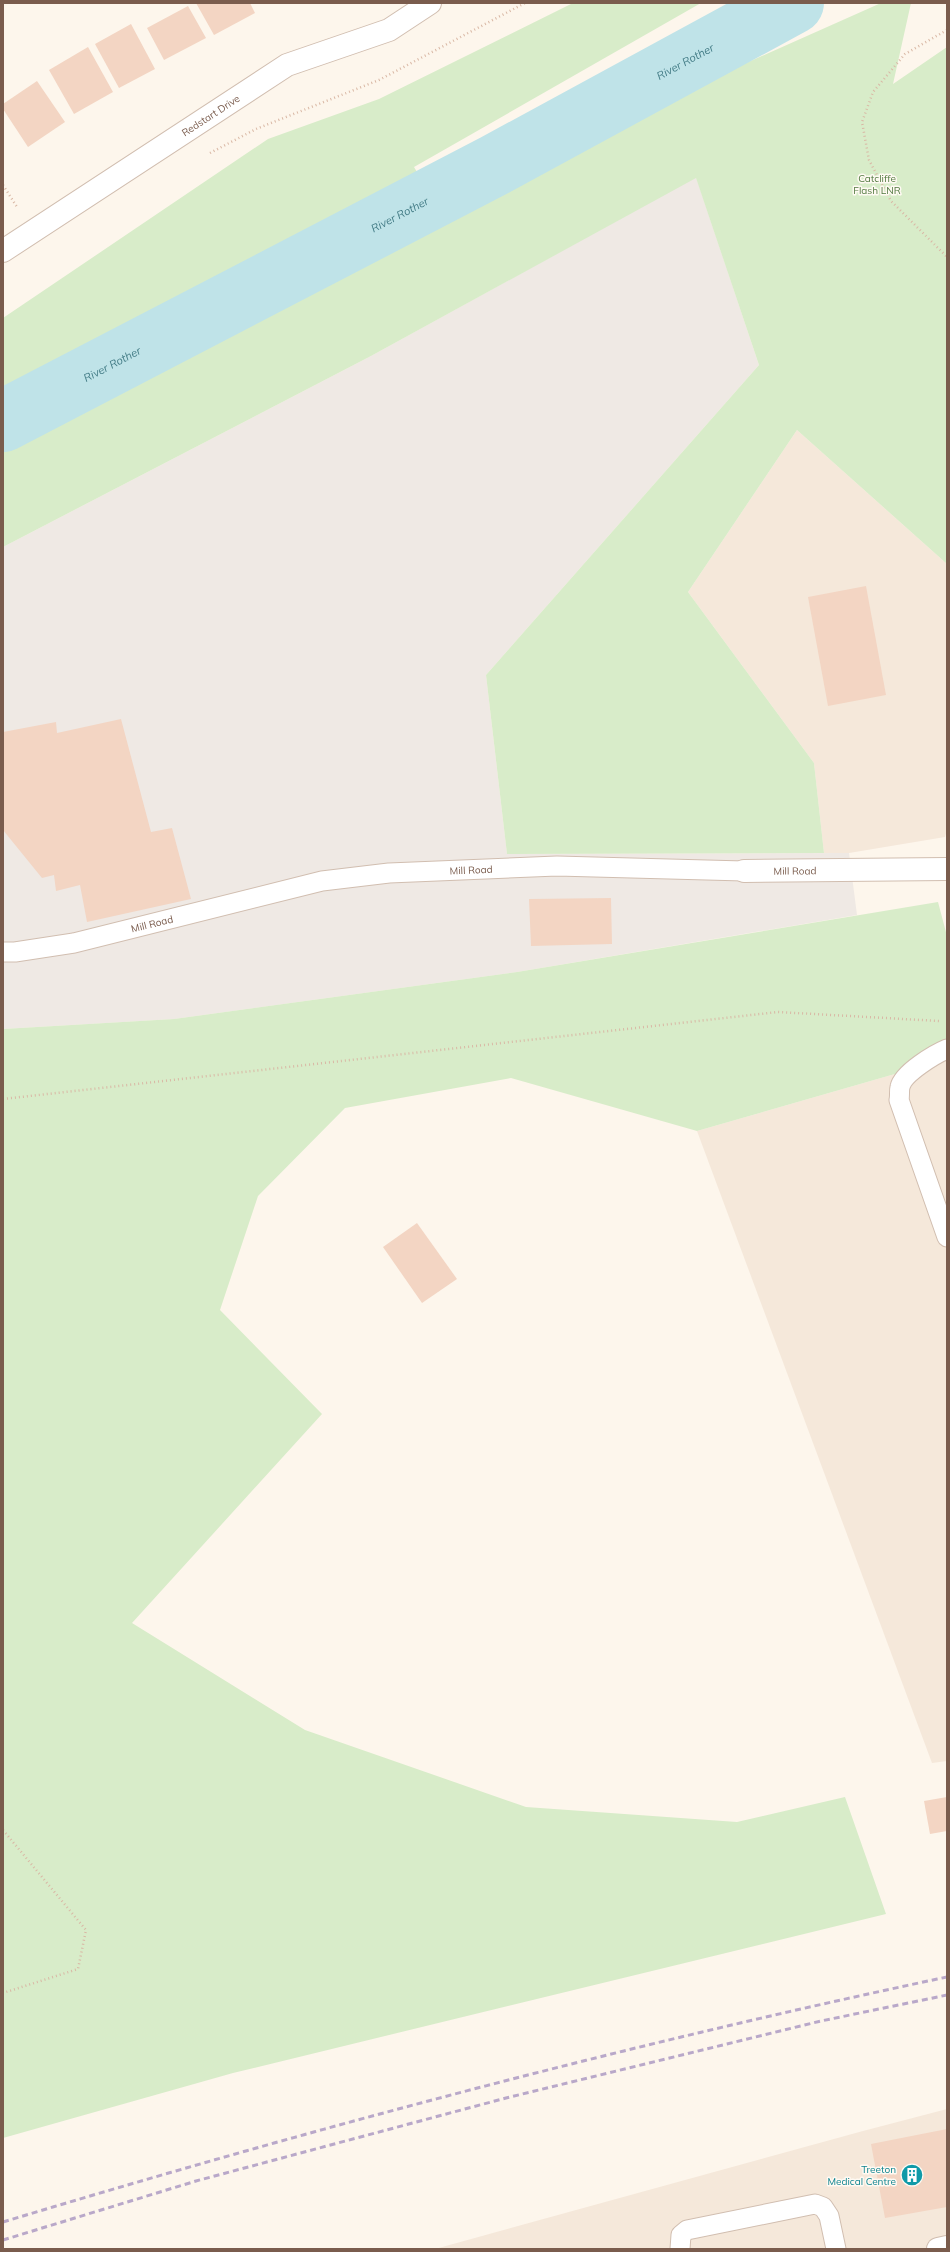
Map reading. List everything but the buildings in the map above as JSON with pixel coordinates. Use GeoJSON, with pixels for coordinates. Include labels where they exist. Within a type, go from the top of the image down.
{"type":"FeatureCollection","features":[{"type":"Feature","properties":{"kind":"street","name":"Redstart Drive"},"geometry":{"type":"LineString","coordinates":[[3,251],[287,65],[389,30],[430,3]]}},
{"type":"Feature","properties":{"kind":"street","name":"Mill Road"},"geometry":{"type":"LineString","coordinates":[[744,871],[947,869]]}},
{"type":"Feature","properties":{"kind":"street"},"geometry":{"type":"LineString","coordinates":[[938,2249],[947,2247]]}},
{"type":"Feature","properties":{"kind":"lane","name":"Mill Road"},"geometry":{"type":"LineString","coordinates":[[3,952],[15,952],[74,943],[322,881],[389,873],[557,866],[744,871]]}},
{"type":"Feature","properties":{"kind":"lane"},"geometry":{"type":"LineString","coordinates":[[947,1049],[931,1055],[906,1078],[900,1085],[899,1100],[947,1237]]}},
{"type":"Feature","properties":{"kind":"lane"},"geometry":{"type":"LineString","coordinates":[[680,2249],[680,2235],[687,2230],[815,2204],[823,2207],[829,2216],[836,2249]]}},
{"type":"Feature","properties":{"kind":"path"},"geometry":{"type":"LineString","coordinates":[[207,154],[256,129],[379,80],[525,3]]}},
{"type":"Feature","properties":{"kind":"path"},"geometry":{"type":"LineString","coordinates":[[947,30],[905,54],[873,92],[862,122],[869,160],[891,201],[947,257]]}},
{"type":"Feature","properties":{"kind":"path"},"geometry":{"type":"LineString","coordinates":[[3,1099],[778,1012],[941,1021]]}},
{"type":"Feature","properties":{"kind":"path"},"geometry":{"type":"LineString","coordinates":[[3,1830],[86,1930],[78,1969],[3,1993]]}},
{"type":"Feature","properties":{"kind":"shaded area"},"geometry":{"type":"Polygon","coordinates":[[[696,177],[759,365],[486,675],[507,854],[849,853],[857,915],[517,972],[174,1019],[3,1029],[3,547],[371,356],[696,177]]]}},
{"type":"Feature","properties":{"kind":"shaded area"},"geometry":{"type":"Polygon","coordinates":[[[797,430],[947,564],[947,830],[945,837],[849,853],[824,853],[814,763],[688,592],[797,430]]]}},
{"type":"Feature","properties":{"kind":"shaded area"},"geometry":{"type":"Polygon","coordinates":[[[947,1059],[947,1761],[932,1763],[697,1131],[947,1059]]]}},
{"type":"Feature","properties":{"kind":"shaded area"},"geometry":{"type":"Polygon","coordinates":[[[947,2109],[947,2249],[435,2249],[863,2131],[947,2109]]]}},
{"type":"Feature","properties":{"kind":"green space","name":"Catcliffe Flash LNR"},"geometry":{"type":"Polygon","coordinates":[[[573,3],[701,3],[414,167],[447,223],[728,71],[881,3],[911,3],[893,84],[947,47],[947,564],[797,430],[688,592],[814,763],[824,853],[507,854],[486,675],[759,365],[696,178],[371,356],[3,547],[3,318],[268,139],[379,99],[573,3]]]}},
{"type":"Feature","properties":{"kind":"green space"},"geometry":{"type":"Polygon","coordinates":[[[938,902],[947,936],[947,1059],[697,1131],[511,1078],[345,1108],[258,1196],[220,1310],[322,1414],[132,1623],[305,1730],[526,1807],[737,1822],[845,1797],[886,1914],[233,2073],[3,2138],[3,1029],[174,1019],[517,972],[938,902]]]}},
{"type":"Feature","properties":{"kind":"waterway","name":"River Rother"},"geometry":{"type":"LineString","coordinates":[[3,421],[495,165],[793,3]]}},
{"type":"Feature","properties":{"kind":"railway"},"geometry":{"type":"LineString","coordinates":[[3,2222],[237,2153],[472,2089],[709,2030],[947,1977]]}},
{"type":"Feature","properties":{"kind":"railway"},"geometry":{"type":"LineString","coordinates":[[3,2240],[196,2181],[506,2098],[821,2021],[947,1995]]}},
{"type":"Feature","properties":{"kind":"place","name":"Treeton Medical Centre"},"geometry":{"type":"Point","coordinates":[912,2175]}}]}
